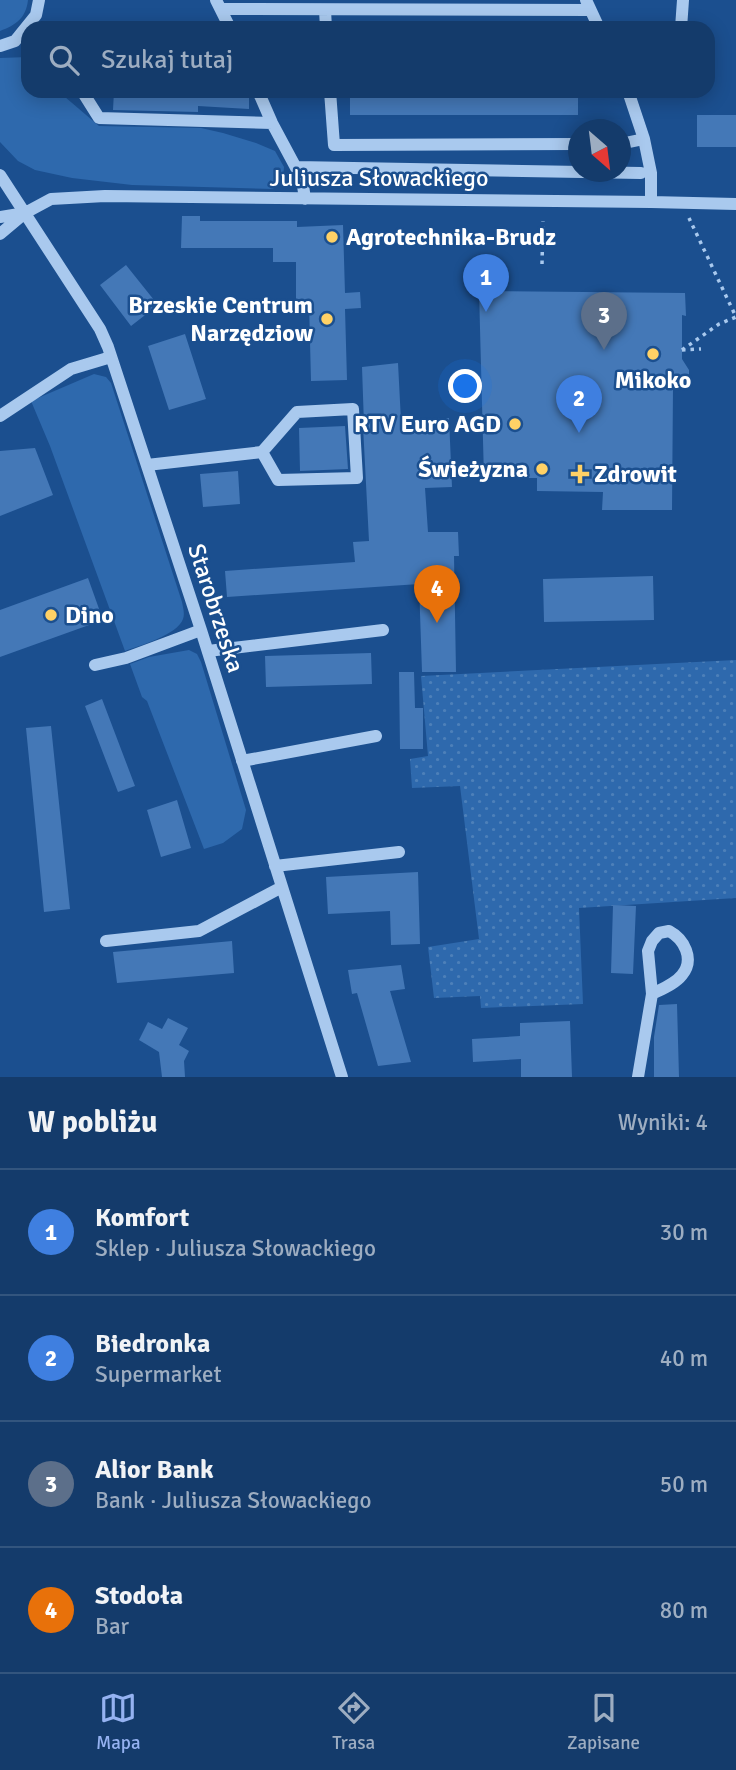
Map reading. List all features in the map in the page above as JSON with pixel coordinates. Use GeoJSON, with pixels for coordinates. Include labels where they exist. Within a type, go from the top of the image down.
{"type":"FeatureCollection","features":[{"type":"Feature","properties":{"kind":"street"},"geometry":{"type":"LineString","coordinates":[[31,21],[36,15],[39,0]]}},
{"type":"Feature","properties":{"kind":"street"},"geometry":{"type":"LineString","coordinates":[[682,21],[683,0]]}},
{"type":"Feature","properties":{"kind":"street"},"geometry":{"type":"LineString","coordinates":[[227,21],[219,5],[325,10],[588,5],[596,21]]}},
{"type":"Feature","properties":{"kind":"street"},"geometry":{"type":"LineString","coordinates":[[325,10],[326,21]]}},
{"type":"Feature","properties":{"kind":"street"},"geometry":{"type":"LineString","coordinates":[[0,46],[15,41],[21,34]]}},
{"type":"Feature","properties":{"kind":"street"},"geometry":{"type":"LineString","coordinates":[[15,41],[21,45]]}},
{"type":"Feature","properties":{"kind":"street"},"geometry":{"type":"LineString","coordinates":[[86,98],[99,118],[272,123]]}},
{"type":"Feature","properties":{"kind":"street"},"geometry":{"type":"LineString","coordinates":[[261,98],[302,179],[305,199]]}},
{"type":"Feature","properties":{"kind":"street","name":"Juliusza Słowackiego"},"geometry":{"type":"LineString","coordinates":[[331,98],[334,145],[568,144]]}},
{"type":"Feature","properties":{"kind":"street"},"geometry":{"type":"LineString","coordinates":[[630,98],[644,139],[650,173],[651,202]]}},
{"type":"Feature","properties":{"kind":"street"},"geometry":{"type":"LineString","coordinates":[[631,142],[644,139]]}},
{"type":"Feature","properties":{"kind":"street"},"geometry":{"type":"LineString","coordinates":[[296,167],[641,173]]}},
{"type":"Feature","properties":{"kind":"street","name":"Starobrzeska"},"geometry":{"type":"LineString","coordinates":[[0,175],[100,329],[111,357],[208,651],[342,1077]]}},
{"type":"Feature","properties":{"kind":"street","name":"Juliusza Słowackiego"},"geometry":{"type":"LineString","coordinates":[[25,213],[51,199],[105,196],[736,204]]}},
{"type":"Feature","properties":{"kind":"street"},"geometry":{"type":"LineString","coordinates":[[0,216],[25,213]]}},
{"type":"Feature","properties":{"kind":"street"},"geometry":{"type":"LineString","coordinates":[[0,234],[25,213]]}},
{"type":"Feature","properties":{"kind":"street"},"geometry":{"type":"LineString","coordinates":[[0,416],[71,369],[111,357]]}},
{"type":"Feature","properties":{"kind":"street"},"geometry":{"type":"LineString","coordinates":[[147,465],[262,452],[297,412],[353,409],[357,478],[278,480],[262,452]]}},
{"type":"Feature","properties":{"kind":"street"},"geometry":{"type":"LineString","coordinates":[[95,665],[126,657],[201,630]]}},
{"type":"Feature","properties":{"kind":"street"},"geometry":{"type":"LineString","coordinates":[[208,651],[383,630]]}},
{"type":"Feature","properties":{"kind":"street"},"geometry":{"type":"LineString","coordinates":[[242,761],[376,736]]}},
{"type":"Feature","properties":{"kind":"street"},"geometry":{"type":"LineString","coordinates":[[275,866],[399,852]]}},
{"type":"Feature","properties":{"kind":"street"},"geometry":{"type":"LineString","coordinates":[[106,941],[199,932],[282,887]]}},
{"type":"Feature","properties":{"kind":"street"},"geometry":{"type":"LineString","coordinates":[[638,1077],[652,994],[649,951],[652,941],[659,933],[669,931],[682,942],[687,953],[687,964],[683,974],[652,994]]}},
{"type":"Feature","properties":{"kind":"path"},"geometry":{"type":"LineString","coordinates":[[686,213],[736,317],[719,324],[682,350],[701,349]]}},
{"type":"Feature","properties":{"kind":"path"},"geometry":{"type":"LineString","coordinates":[[542,264],[543,221]]}},
{"type":"Feature","properties":{"kind":"shaded area"},"geometry":{"type":"Polygon","coordinates":[[[0,0],[28,0],[25,12],[19,20],[0,31],[0,0]]]}},
{"type":"Feature","properties":{"kind":"shaded area"},"geometry":{"type":"Polygon","coordinates":[[[21,57],[21,98],[66,98],[99,126],[201,128],[256,143],[275,151],[284,167],[283,178],[273,189],[132,185],[72,178],[35,170],[18,161],[0,142],[0,58],[21,57]]]}},
{"type":"Feature","properties":{"kind":"shaded area"},"geometry":{"type":"Polygon","coordinates":[[[94,374],[106,377],[111,383],[184,610],[183,619],[174,630],[125,651],[31,401],[94,374]]]}},
{"type":"Feature","properties":{"kind":"shaded area"},"geometry":{"type":"Polygon","coordinates":[[[189,650],[197,654],[201,662],[246,810],[242,829],[223,843],[204,849],[130,664],[149,657],[189,650]]]}},
{"type":"Feature","properties":{"kind":"shaded area"},"geometry":{"type":"Polygon","coordinates":[[[736,660],[736,898],[579,908],[583,1004],[481,1008],[480,996],[434,998],[428,947],[479,939],[460,786],[412,788],[410,759],[428,756],[421,676],[736,660]]]}},
{"type":"Feature","properties":{"kind":"building"},"geometry":{"type":"Polygon","coordinates":[[[114,98],[249,98],[249,109],[198,106],[198,112],[113,110],[114,98]]]}},
{"type":"Feature","properties":{"kind":"building"},"geometry":{"type":"Polygon","coordinates":[[[350,98],[578,98],[578,115],[350,115],[350,98]]]}},
{"type":"Feature","properties":{"kind":"building"},"geometry":{"type":"Polygon","coordinates":[[[697,115],[736,115],[736,147],[697,147],[697,115]]]}},
{"type":"Feature","properties":{"kind":"building"},"geometry":{"type":"Polygon","coordinates":[[[182,216],[200,216],[200,221],[297,221],[297,227],[343,225],[345,293],[360,292],[361,308],[345,309],[347,380],[311,381],[309,302],[296,302],[296,262],[273,262],[273,248],[181,248],[182,216]]]}},
{"type":"Feature","properties":{"kind":"building"},"geometry":{"type":"Polygon","coordinates":[[[126,265],[158,305],[131,326],[100,285],[126,265]]]}},
{"type":"Feature","properties":{"kind":"building"},"geometry":{"type":"Polygon","coordinates":[[[479,291],[685,293],[682,359],[689,370],[689,388],[673,388],[672,510],[602,510],[603,492],[537,491],[537,478],[484,478],[479,291]]]}},
{"type":"Feature","properties":{"kind":"building"},"geometry":{"type":"Polygon","coordinates":[[[185,334],[206,399],[169,410],[148,346],[185,334]]]}},
{"type":"Feature","properties":{"kind":"building"},"geometry":{"type":"Polygon","coordinates":[[[398,363],[401,421],[449,418],[452,487],[425,488],[428,532],[458,532],[459,556],[454,556],[456,672],[422,672],[419,584],[227,597],[225,571],[355,562],[353,542],[369,541],[362,367],[398,363]]]}},
{"type":"Feature","properties":{"kind":"building"},"geometry":{"type":"Polygon","coordinates":[[[345,426],[348,469],[300,471],[299,428],[345,426]]]}},
{"type":"Feature","properties":{"kind":"building"},"geometry":{"type":"Polygon","coordinates":[[[35,448],[53,495],[0,516],[0,451],[35,448]]]}},
{"type":"Feature","properties":{"kind":"building"},"geometry":{"type":"Polygon","coordinates":[[[238,471],[240,504],[203,507],[200,474],[238,471]]]}},
{"type":"Feature","properties":{"kind":"building"},"geometry":{"type":"Polygon","coordinates":[[[653,576],[654,620],[544,622],[543,579],[653,576]]]}},
{"type":"Feature","properties":{"kind":"building","name":"Dino"},"geometry":{"type":"Polygon","coordinates":[[[88,578],[103,620],[0,657],[0,610],[88,578]]]}},
{"type":"Feature","properties":{"kind":"building"},"geometry":{"type":"Polygon","coordinates":[[[371,653],[372,684],[266,687],[265,656],[371,653]]]}},
{"type":"Feature","properties":{"kind":"building"},"geometry":{"type":"Polygon","coordinates":[[[399,672],[414,672],[415,708],[423,708],[423,749],[400,749],[399,672]]]}},
{"type":"Feature","properties":{"kind":"building"},"geometry":{"type":"Polygon","coordinates":[[[102,699],[135,786],[118,792],[85,706],[102,699]]]}},
{"type":"Feature","properties":{"kind":"building"},"geometry":{"type":"Polygon","coordinates":[[[51,726],[70,909],[44,912],[26,728],[51,726]]]}},
{"type":"Feature","properties":{"kind":"building"},"geometry":{"type":"Polygon","coordinates":[[[177,800],[191,848],[161,857],[147,810],[177,800]]]}},
{"type":"Feature","properties":{"kind":"building"},"geometry":{"type":"Polygon","coordinates":[[[418,872],[420,944],[391,945],[390,911],[328,914],[326,877],[418,872]]]}},
{"type":"Feature","properties":{"kind":"building"},"geometry":{"type":"Polygon","coordinates":[[[613,905],[636,906],[633,974],[611,973],[613,905]]]}},
{"type":"Feature","properties":{"kind":"building"},"geometry":{"type":"Polygon","coordinates":[[[232,941],[234,973],[117,983],[113,952],[232,941]]]}},
{"type":"Feature","properties":{"kind":"building"},"geometry":{"type":"Polygon","coordinates":[[[401,965],[405,989],[390,991],[411,1062],[378,1066],[357,993],[352,994],[348,970],[401,965]]]}},
{"type":"Feature","properties":{"kind":"building"},"geometry":{"type":"Polygon","coordinates":[[[677,1004],[679,1077],[654,1077],[654,1037],[659,1005],[677,1004]]]}},
{"type":"Feature","properties":{"kind":"building"},"geometry":{"type":"Polygon","coordinates":[[[168,1018],[188,1028],[179,1045],[189,1051],[184,1061],[185,1077],[162,1077],[159,1052],[139,1040],[148,1022],[162,1029],[168,1018]]]}},
{"type":"Feature","properties":{"kind":"building"},"geometry":{"type":"Polygon","coordinates":[[[570,1021],[572,1077],[521,1077],[521,1059],[473,1062],[472,1039],[520,1036],[520,1023],[570,1021]]]}},
{"type":"Feature","properties":{"kind":"place","name":"Agrotechnika-Brudz"},"geometry":{"type":"Point","coordinates":[332,237]}},
{"type":"Feature","properties":{"kind":"place","name":"Komfort"},"geometry":{"type":"Point","coordinates":[486,312]}},
{"type":"Feature","properties":{"kind":"place","name":"Brzeskie Centrum Narzędziow"},"geometry":{"type":"Point","coordinates":[327,319]}},
{"type":"Feature","properties":{"kind":"place","name":"Alior Bank"},"geometry":{"type":"Point","coordinates":[604,350]}},
{"type":"Feature","properties":{"kind":"place","name":"Mikoko"},"geometry":{"type":"Point","coordinates":[653,354]}},
{"type":"Feature","properties":{"kind":"place","name":"RTV Euro AGD"},"geometry":{"type":"Point","coordinates":[515,424]}},
{"type":"Feature","properties":{"kind":"place","name":"Biedronka"},"geometry":{"type":"Point","coordinates":[579,433]}},
{"type":"Feature","properties":{"kind":"place","name":"Świeżyzna"},"geometry":{"type":"Point","coordinates":[542,469]}},
{"type":"Feature","properties":{"kind":"place","name":"Zdrowit"},"geometry":{"type":"Point","coordinates":[580,474]}},
{"type":"Feature","properties":{"kind":"place","name":"Dino"},"geometry":{"type":"Point","coordinates":[51,615]}},
{"type":"Feature","properties":{"kind":"place","name":"Stodoła"},"geometry":{"type":"Point","coordinates":[437,623]}}]}
